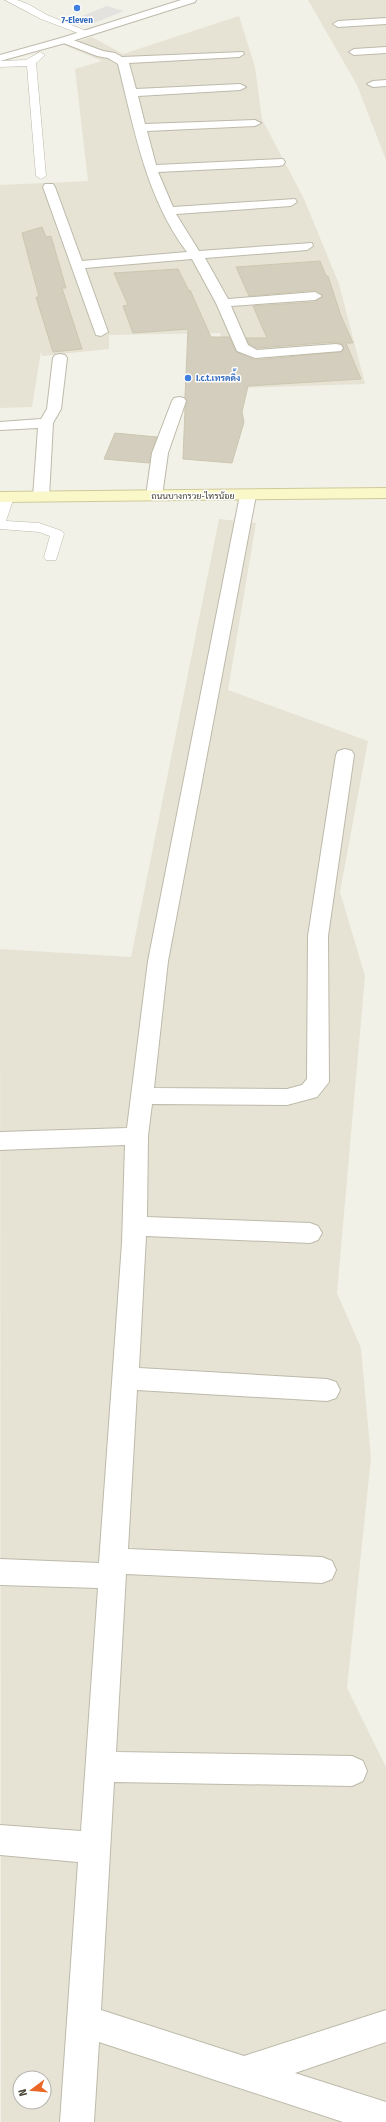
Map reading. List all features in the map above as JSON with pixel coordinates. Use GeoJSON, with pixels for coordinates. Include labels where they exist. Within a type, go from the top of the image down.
{"type":"FeatureCollection","features":[{"type":"Feature","properties":{"kind":"main road","name":"ถนนบางกรวย-ไทรน้อย"},"geometry":{"type":"LineString","coordinates":[[3,497],[248,496],[386,493]]}},
{"type":"Feature","properties":{"kind":"street"},"geometry":{"type":"LineString","coordinates":[[0,58],[65,40],[190,0]]}},
{"type":"Feature","properties":{"kind":"street"},"geometry":{"type":"LineString","coordinates":[[338,24],[386,21]]}},
{"type":"Feature","properties":{"kind":"street"},"geometry":{"type":"LineString","coordinates":[[82,34],[111,50],[116,57],[131,93],[151,169],[168,210],[184,240],[204,266],[223,303],[242,348],[255,354],[336,348]]}},
{"type":"Feature","properties":{"kind":"street"},"geometry":{"type":"LineString","coordinates":[[65,40],[101,54],[116,57],[238,54]]}},
{"type":"Feature","properties":{"kind":"street"},"geometry":{"type":"LineString","coordinates":[[354,52],[386,50]]}},
{"type":"Feature","properties":{"kind":"street"},"geometry":{"type":"LineString","coordinates":[[374,84],[386,84]]}},
{"type":"Feature","properties":{"kind":"street"},"geometry":{"type":"LineString","coordinates":[[131,93],[240,87]]}},
{"type":"Feature","properties":{"kind":"street"},"geometry":{"type":"LineString","coordinates":[[140,128],[255,123]]}},
{"type":"Feature","properties":{"kind":"street"},"geometry":{"type":"LineString","coordinates":[[151,169],[280,162]]}},
{"type":"Feature","properties":{"kind":"street"},"geometry":{"type":"LineString","coordinates":[[45,182],[101,332]]}},
{"type":"Feature","properties":{"kind":"street"},"geometry":{"type":"LineString","coordinates":[[168,210],[291,202]]}},
{"type":"Feature","properties":{"kind":"street"},"geometry":{"type":"LineString","coordinates":[[77,265],[307,246]]}},
{"type":"Feature","properties":{"kind":"street"},"geometry":{"type":"LineString","coordinates":[[223,303],[315,296]]}},
{"type":"Feature","properties":{"kind":"street"},"geometry":{"type":"LineString","coordinates":[[41,497],[46,423],[54,409],[60,358]]}},
{"type":"Feature","properties":{"kind":"street"},"geometry":{"type":"LineString","coordinates":[[154,496],[160,453],[179,401]]}},
{"type":"Feature","properties":{"kind":"street"},"geometry":{"type":"LineString","coordinates":[[0,426],[46,423]]}},
{"type":"Feature","properties":{"kind":"street"},"geometry":{"type":"LineString","coordinates":[[77,2122],[135,1226],[137,1136],[158,961],[248,496]]}},
{"type":"Feature","properties":{"kind":"street"},"geometry":{"type":"LineString","coordinates":[[142,1096],[287,1097],[309,1091],[318,1082],[318,936],[345,755]]}},
{"type":"Feature","properties":{"kind":"street"},"geometry":{"type":"LineString","coordinates":[[0,1140],[137,1136]]}},
{"type":"Feature","properties":{"kind":"street"},"geometry":{"type":"LineString","coordinates":[[135,1226],[310,1233]]}},
{"type":"Feature","properties":{"kind":"street"},"geometry":{"type":"LineString","coordinates":[[125,1378],[327,1390]]}},
{"type":"Feature","properties":{"kind":"street"},"geometry":{"type":"LineString","coordinates":[[0,1572],[113,1569],[322,1570]]}},
{"type":"Feature","properties":{"kind":"street"},"geometry":{"type":"LineString","coordinates":[[100,1766],[352,1771]]}},
{"type":"Feature","properties":{"kind":"street"},"geometry":{"type":"LineString","coordinates":[[0,1840],[95,1848]]}},
{"type":"Feature","properties":{"kind":"street"},"geometry":{"type":"LineString","coordinates":[[84,2022],[386,2119]]}},
{"type":"Feature","properties":{"kind":"street"},"geometry":{"type":"LineString","coordinates":[[244,2073],[386,2026]]}},
{"type":"Feature","properties":{"kind":"lane"},"geometry":{"type":"LineString","coordinates":[[9,0],[26,6],[44,17],[82,34]]}},
{"type":"Feature","properties":{"kind":"lane"},"geometry":{"type":"LineString","coordinates":[[0,64],[31,62],[37,59],[40,54],[35,48]]}},
{"type":"Feature","properties":{"kind":"lane"},"geometry":{"type":"LineString","coordinates":[[31,62],[45,182]]}},
{"type":"Feature","properties":{"kind":"lane"},"geometry":{"type":"LineString","coordinates":[[0,520],[3,497]]}},
{"type":"Feature","properties":{"kind":"lane"},"geometry":{"type":"LineString","coordinates":[[0,524],[5,526],[46,528],[57,534],[51,557]]}},
{"type":"Feature","properties":{"kind":"shaded area"},"geometry":{"type":"Polygon","coordinates":[[[308,0],[386,0],[386,160],[357,85],[308,0]]]}},
{"type":"Feature","properties":{"kind":"shaded area"},"geometry":{"type":"Polygon","coordinates":[[[107,6],[124,11],[92,24],[74,19],[107,6]]]}},
{"type":"Feature","properties":{"kind":"shaded area"},"geometry":{"type":"Polygon","coordinates":[[[239,16],[255,67],[262,119],[304,199],[339,284],[365,384],[237,388],[220,333],[109,335],[109,349],[42,356],[41,351],[32,407],[0,408],[0,185],[88,181],[75,69],[102,61],[64,45],[92,37],[123,54],[239,16]]]}},
{"type":"Feature","properties":{"kind":"shaded area"},"geometry":{"type":"Polygon","coordinates":[[[219,519],[256,523],[228,690],[368,741],[340,892],[365,976],[337,1293],[361,1348],[371,1458],[347,1688],[386,1767],[386,2122],[1,2122],[0,949],[131,957],[219,519]]]}},
{"type":"Feature","properties":{"kind":"building"},"geometry":{"type":"Polygon","coordinates":[[[42,227],[46,237],[51,236],[66,288],[62,288],[82,349],[53,352],[36,297],[39,297],[22,233],[42,227]]]}},
{"type":"Feature","properties":{"kind":"building"},"geometry":{"type":"Polygon","coordinates":[[[320,261],[326,276],[328,276],[341,316],[353,343],[346,343],[361,379],[248,386],[242,412],[244,422],[232,463],[183,459],[185,409],[187,401],[185,397],[188,329],[133,333],[123,306],[128,305],[114,273],[178,269],[190,293],[190,290],[211,337],[229,337],[236,352],[255,360],[341,352],[344,349],[342,344],[336,342],[257,348],[249,344],[246,338],[267,338],[253,306],[315,302],[323,295],[315,290],[249,296],[236,267],[320,261]]]}},
{"type":"Feature","properties":{"kind":"building"},"geometry":{"type":"Polygon","coordinates":[[[115,433],[157,437],[149,463],[104,459],[115,433]]]}},
{"type":"Feature","properties":{"kind":"place","name":"7-Eleven"},"geometry":{"type":"Point","coordinates":[77,8]}},
{"type":"Feature","properties":{"kind":"place","name":"I.c.t.เทรดดิ้ง"},"geometry":{"type":"Point","coordinates":[188,378]}}]}
